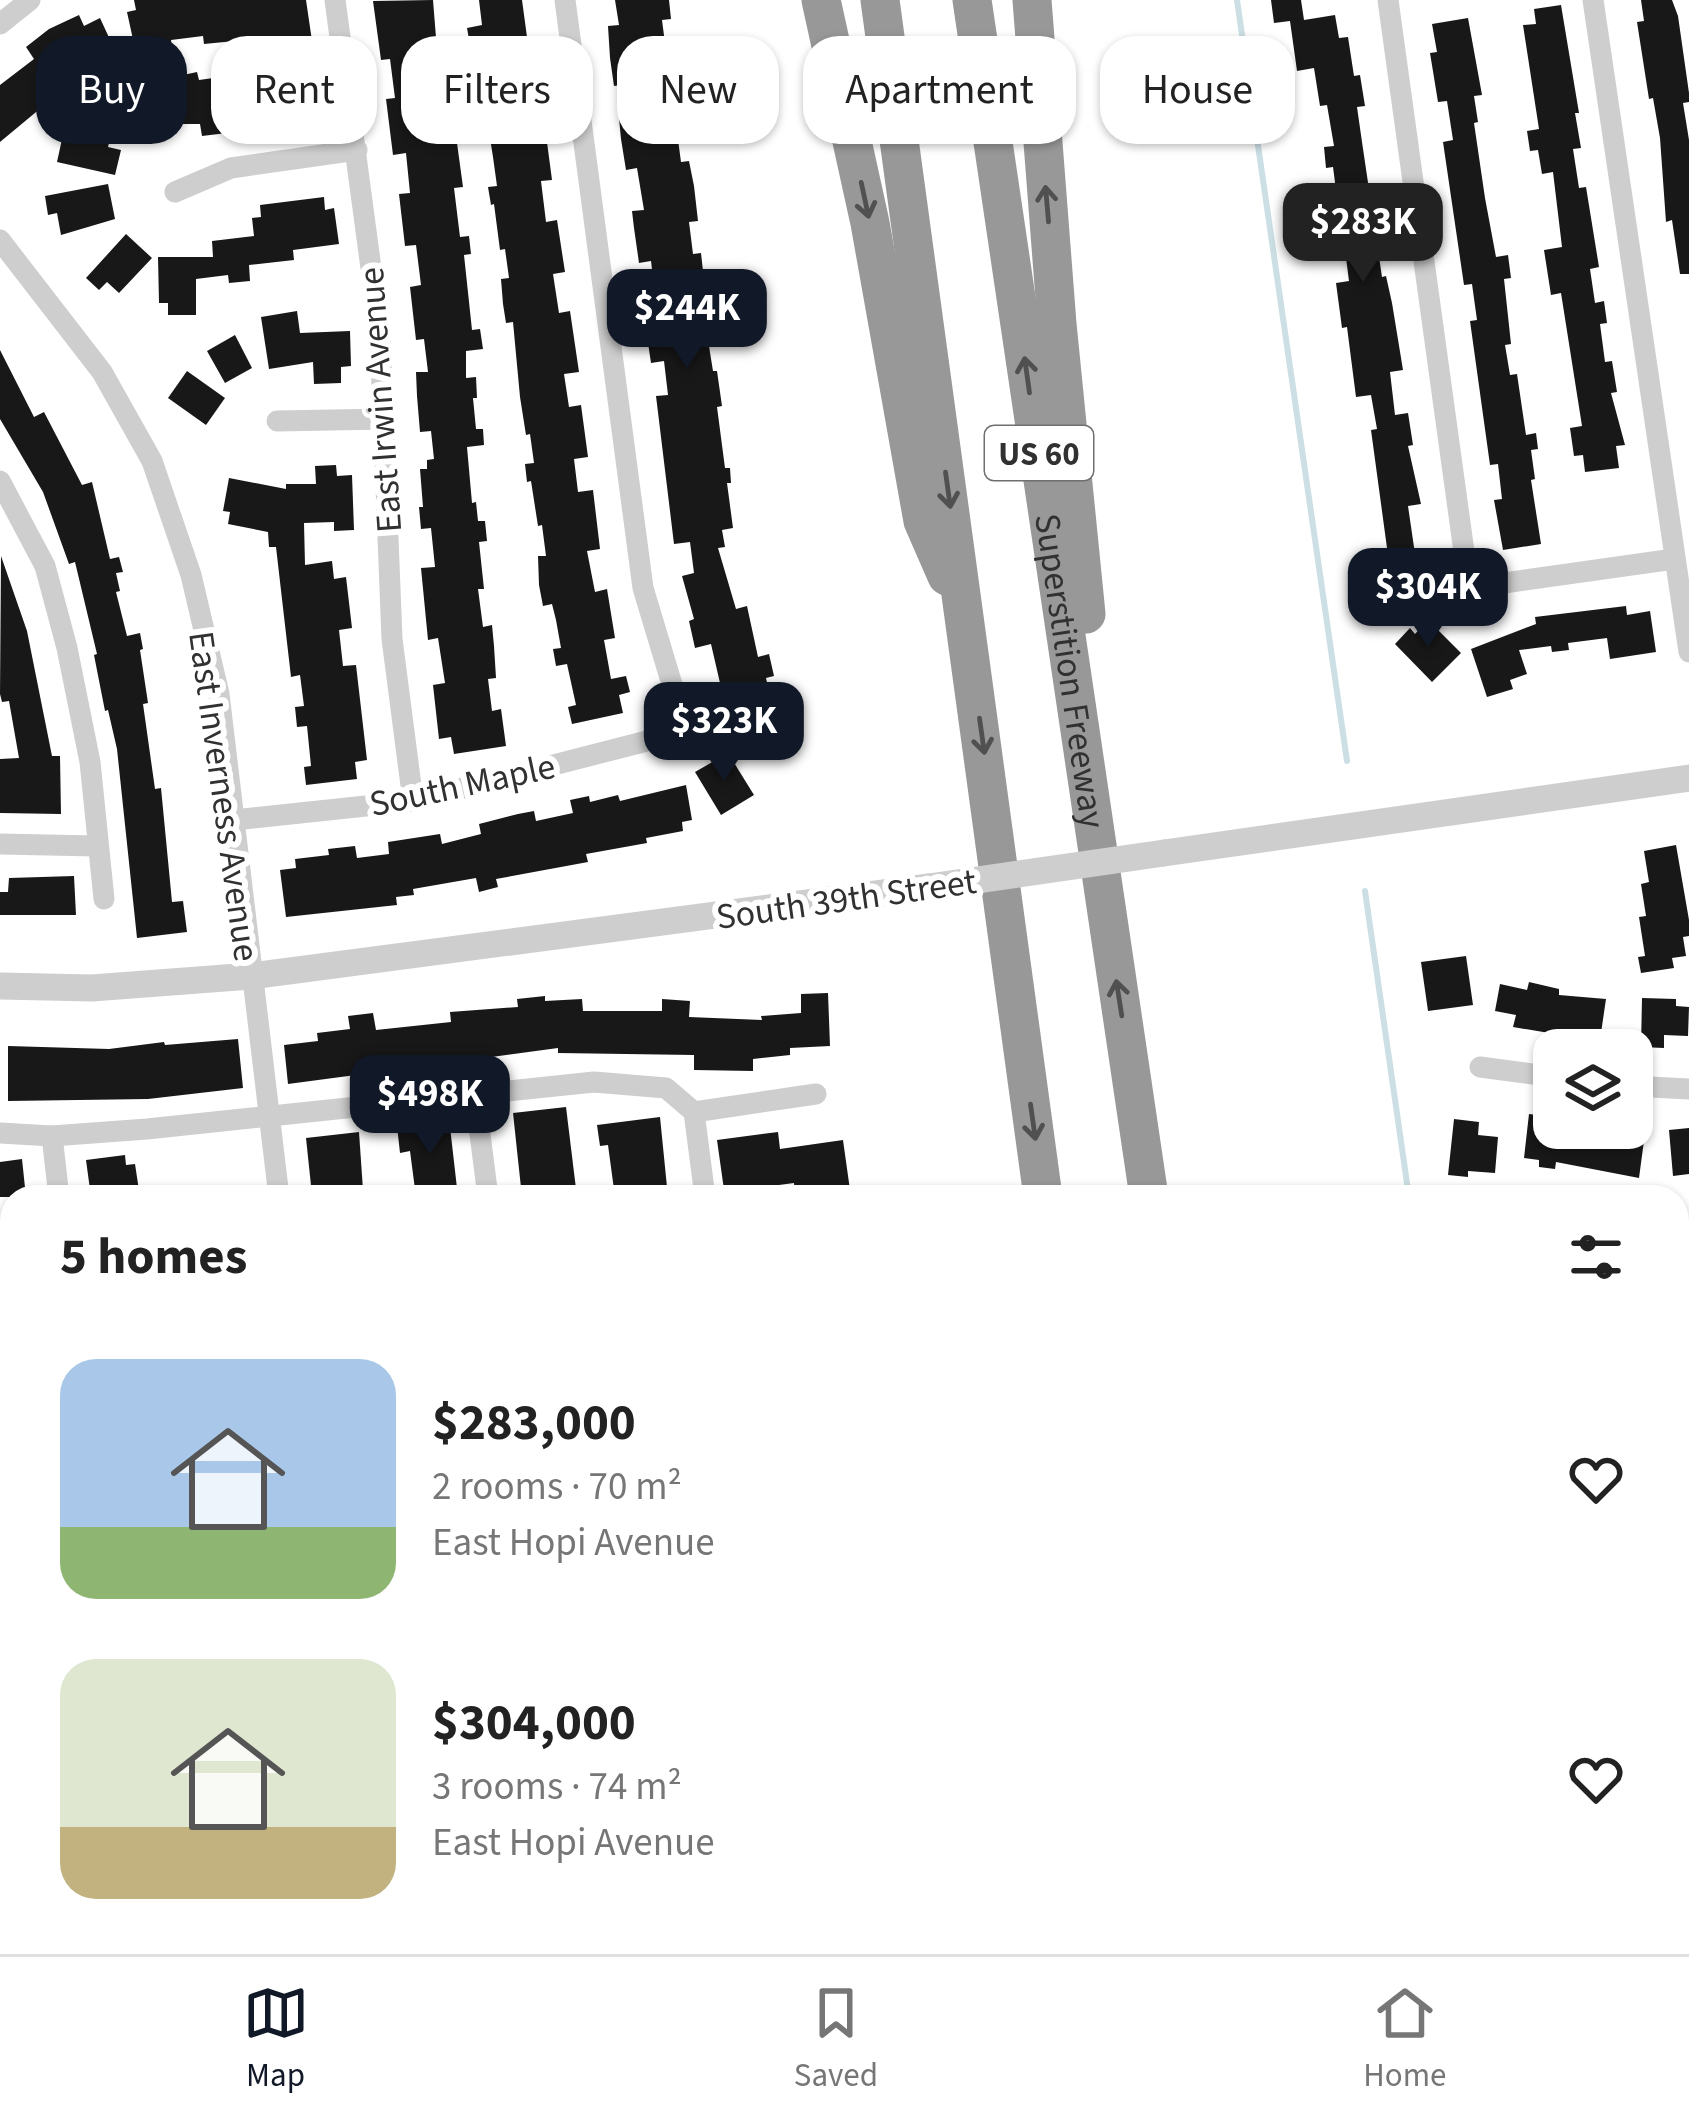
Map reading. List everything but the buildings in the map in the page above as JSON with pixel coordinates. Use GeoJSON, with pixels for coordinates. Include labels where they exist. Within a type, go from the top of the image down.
{"type":"FeatureCollection","features":[{"type":"Feature","properties":{"kind":"highway"},"geometry":{"type":"LineString","coordinates":[[821,0],[870,223],[923,521],[966,620]]}},
{"type":"Feature","properties":{"kind":"highway","name":"US 60"},"geometry":{"type":"LineString","coordinates":[[880,0],[1041,1185]]}},
{"type":"Feature","properties":{"kind":"highway","name":"Superstition Freeway"},"geometry":{"type":"LineString","coordinates":[[972,0],[1147,1185]]}},
{"type":"Feature","properties":{"kind":"highway"},"geometry":{"type":"LineString","coordinates":[[1032,0],[1057,324],[1081,536],[1105,907]]}},
{"type":"Feature","properties":{"kind":"street"},"geometry":{"type":"LineString","coordinates":[[0,24],[30,0]]}},
{"type":"Feature","properties":{"kind":"street","name":"East Irwin Avenue"},"geometry":{"type":"LineString","coordinates":[[335,0],[380,335],[392,639],[413,800]]}},
{"type":"Feature","properties":{"kind":"street","name":"South Maple"},"geometry":{"type":"LineString","coordinates":[[234,820],[413,800],[686,731],[643,589],[565,0]]}},
{"type":"Feature","properties":{"kind":"street"},"geometry":{"type":"LineString","coordinates":[[1388,0],[1469,588],[1674,559]]}},
{"type":"Feature","properties":{"kind":"street"},"geometry":{"type":"LineString","coordinates":[[1593,0],[1689,652]]}},
{"type":"Feature","properties":{"kind":"street"},"geometry":{"type":"LineString","coordinates":[[175,192],[231,168],[356,150]]}},
{"type":"Feature","properties":{"kind":"street","name":"East Inverness Avenue"},"geometry":{"type":"LineString","coordinates":[[0,241],[102,372],[152,461],[190,575],[214,674],[278,1185]]}},
{"type":"Feature","properties":{"kind":"street"},"geometry":{"type":"LineString","coordinates":[[277,421],[386,419]]}},
{"type":"Feature","properties":{"kind":"street"},"geometry":{"type":"LineString","coordinates":[[0,481],[45,566],[68,648],[90,762],[104,899]]}},
{"type":"Feature","properties":{"kind":"street","name":"South 39th Street"},"geometry":{"type":"LineString","coordinates":[[0,986],[92,988],[251,976],[929,887],[1689,778]]}},
{"type":"Feature","properties":{"kind":"street"},"geometry":{"type":"LineString","coordinates":[[0,844],[96,846]]}},
{"type":"Feature","properties":{"kind":"street"},"geometry":{"type":"LineString","coordinates":[[1480,1067],[1533,1074]]}},
{"type":"Feature","properties":{"kind":"street"},"geometry":{"type":"LineString","coordinates":[[0,1132],[52,1136],[270,1118],[594,1082],[666,1088],[694,1112],[703,1185]]}},
{"type":"Feature","properties":{"kind":"street"},"geometry":{"type":"LineString","coordinates":[[1653,1087],[1689,1089]]}},
{"type":"Feature","properties":{"kind":"street"},"geometry":{"type":"LineString","coordinates":[[694,1112],[816,1094]]}},
{"type":"Feature","properties":{"kind":"street"},"geometry":{"type":"LineString","coordinates":[[475,1095],[486,1185]]}},
{"type":"Feature","properties":{"kind":"street"},"geometry":{"type":"LineString","coordinates":[[52,1136],[58,1185]]}},
{"type":"Feature","properties":{"kind":"waterway"},"geometry":{"type":"LineString","coordinates":[[1237,0],[1347,761]]}},
{"type":"Feature","properties":{"kind":"waterway"},"geometry":{"type":"LineString","coordinates":[[1365,891],[1407,1185]]}}]}
